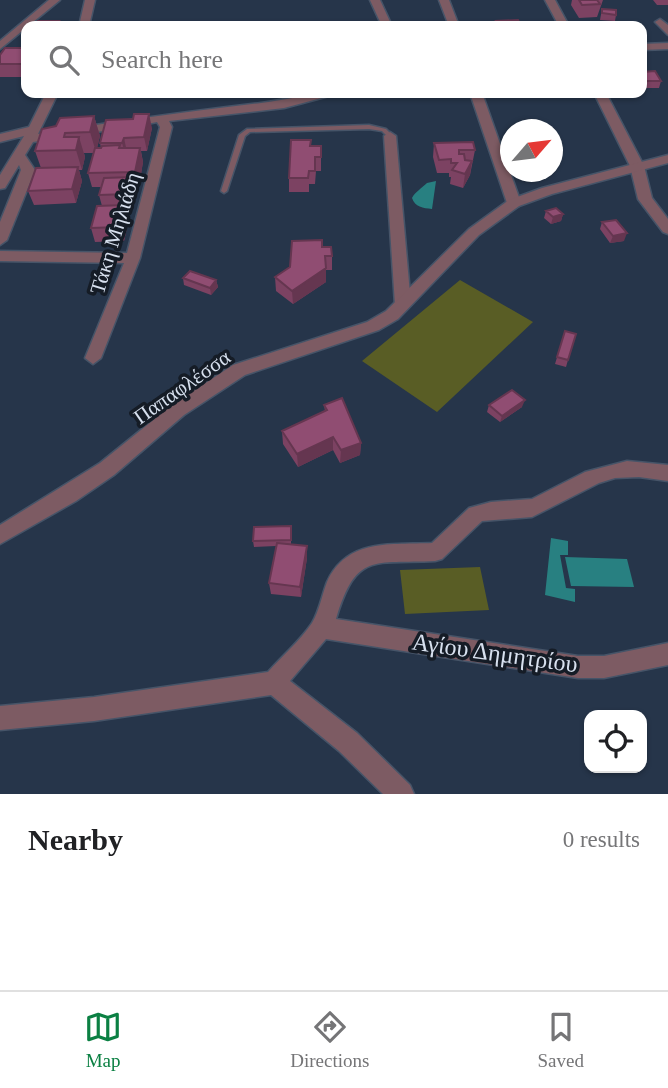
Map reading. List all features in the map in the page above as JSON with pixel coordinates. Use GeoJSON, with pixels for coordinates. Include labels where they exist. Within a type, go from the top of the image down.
{"type":"FeatureCollection","features":[{"type":"Feature","properties":{"kind":"street"},"geometry":{"type":"LineString","coordinates":[[30,21],[55,0]]}},
{"type":"Feature","properties":{"kind":"street"},"geometry":{"type":"LineString","coordinates":[[85,21],[90,0]]}},
{"type":"Feature","properties":{"kind":"street"},"geometry":{"type":"LineString","coordinates":[[375,0],[385,21]]}},
{"type":"Feature","properties":{"kind":"street"},"geometry":{"type":"LineString","coordinates":[[444,0],[452,21]]}},
{"type":"Feature","properties":{"kind":"street"},"geometry":{"type":"LineString","coordinates":[[550,0],[561,21]]}},
{"type":"Feature","properties":{"kind":"street"},"geometry":{"type":"LineString","coordinates":[[660,22],[668,32]]}},
{"type":"Feature","properties":{"kind":"street"},"geometry":{"type":"LineString","coordinates":[[0,46],[21,28]]}},
{"type":"Feature","properties":{"kind":"street"},"geometry":{"type":"LineString","coordinates":[[647,47],[668,46]]}},
{"type":"Feature","properties":{"kind":"street"},"geometry":{"type":"LineString","coordinates":[[0,185],[5,170],[19,157],[50,98]]}},
{"type":"Feature","properties":{"kind":"street"},"geometry":{"type":"LineString","coordinates":[[0,138],[162,120],[295,103],[314,98]]}},
{"type":"Feature","properties":{"kind":"street"},"geometry":{"type":"LineString","coordinates":[[478,98],[514,203]]}},
{"type":"Feature","properties":{"kind":"street"},"geometry":{"type":"LineString","coordinates":[[603,98],[637,166],[645,199],[668,229]]}},
{"type":"Feature","properties":{"kind":"street","name":"Τάκη Μηλιάδη"},"geometry":{"type":"LineString","coordinates":[[93,358],[132,258],[167,123],[162,120]]}},
{"type":"Feature","properties":{"kind":"street"},"geometry":{"type":"LineString","coordinates":[[390,136],[403,305]]}},
{"type":"Feature","properties":{"kind":"street"},"geometry":{"type":"LineString","coordinates":[[0,240],[28,170],[24,160],[19,157]]}},
{"type":"Feature","properties":{"kind":"street","name":"Παπαφλέσσα"},"geometry":{"type":"LineString","coordinates":[[0,535],[69,495],[107,469],[178,410],[239,370],[373,326],[403,305],[454,249],[514,203],[528,196],[668,159]]}},
{"type":"Feature","properties":{"kind":"street"},"geometry":{"type":"LineString","coordinates":[[0,256],[132,258]]}},
{"type":"Feature","properties":{"kind":"street"},"geometry":{"type":"LineString","coordinates":[[0,718],[94,709],[274,683],[322,628],[346,566],[357,558],[367,555],[435,552],[444,547],[470,517],[481,513],[517,511],[538,506],[597,474],[611,470],[636,468],[668,473]]}},
{"type":"Feature","properties":{"kind":"street","name":"Αγίου Δημητρίου"},"geometry":{"type":"LineString","coordinates":[[322,628],[578,667],[604,667],[668,654]]}},
{"type":"Feature","properties":{"kind":"street"},"geometry":{"type":"LineString","coordinates":[[274,683],[348,742],[401,794]]}},
{"type":"Feature","properties":{"kind":"lane"},"geometry":{"type":"LineString","coordinates":[[224,191],[242,135],[249,130],[369,127],[384,130],[390,136]]}},
{"type":"Feature","properties":{"kind":"shaded area"},"geometry":{"type":"Polygon","coordinates":[[[436,181],[432,209],[417,205],[412,198],[415,194],[427,183],[436,181]]]}},
{"type":"Feature","properties":{"kind":"shaded area"},"geometry":{"type":"Polygon","coordinates":[[[460,280],[533,322],[437,412],[362,361],[460,280]]]}},
{"type":"Feature","properties":{"kind":"shaded area"},"geometry":{"type":"Polygon","coordinates":[[[551,538],[568,541],[568,555],[560,555],[566,588],[575,589],[575,602],[545,595],[551,538]]]}},
{"type":"Feature","properties":{"kind":"shaded area"},"geometry":{"type":"Polygon","coordinates":[[[565,557],[627,559],[634,587],[571,586],[565,557]]]}},
{"type":"Feature","properties":{"kind":"shaded area"},"geometry":{"type":"Polygon","coordinates":[[[480,567],[489,610],[405,614],[400,570],[480,567]]]}},
{"type":"Feature","properties":{"kind":"building"},"geometry":{"type":"Polygon","coordinates":[[[579,0],[597,0],[600,4],[582,5],[579,0]]]}},
{"type":"Feature","properties":{"kind":"building"},"geometry":{"type":"Polygon","coordinates":[[[602,9],[616,10],[616,15],[602,13],[602,9]]]}},
{"type":"Feature","properties":{"kind":"building"},"geometry":{"type":"Polygon","coordinates":[[[5,48],[21,48],[21,64],[0,64],[0,55],[5,48]]]}},
{"type":"Feature","properties":{"kind":"building"},"geometry":{"type":"Polygon","coordinates":[[[655,71],[661,81],[647,81],[647,72],[655,71]]]}},
{"type":"Feature","properties":{"kind":"building"},"geometry":{"type":"Polygon","coordinates":[[[134,114],[149,114],[144,137],[124,138],[122,143],[100,143],[106,120],[133,119],[134,114]]]}},
{"type":"Feature","properties":{"kind":"building"},"geometry":{"type":"Polygon","coordinates":[[[94,116],[90,132],[65,133],[64,137],[79,137],[76,150],[35,151],[42,129],[56,126],[60,118],[94,116]]]}},
{"type":"Feature","properties":{"kind":"building"},"geometry":{"type":"Polygon","coordinates":[[[291,140],[311,140],[310,146],[321,146],[321,157],[315,157],[315,171],[309,171],[308,178],[289,178],[291,140]]]}},
{"type":"Feature","properties":{"kind":"building"},"geometry":{"type":"Polygon","coordinates":[[[473,142],[475,150],[459,150],[459,154],[464,154],[465,160],[472,161],[465,174],[452,170],[457,163],[451,163],[451,159],[439,160],[434,143],[473,142]]]}},
{"type":"Feature","properties":{"kind":"building"},"geometry":{"type":"Polygon","coordinates":[[[120,145],[119,148],[140,148],[135,172],[88,173],[95,148],[120,145]]]}},
{"type":"Feature","properties":{"kind":"building"},"geometry":{"type":"Polygon","coordinates":[[[78,167],[72,189],[28,191],[36,168],[78,167]]]}},
{"type":"Feature","properties":{"kind":"building"},"geometry":{"type":"Polygon","coordinates":[[[132,177],[128,194],[99,195],[104,178],[132,177]]]}},
{"type":"Feature","properties":{"kind":"building"},"geometry":{"type":"Polygon","coordinates":[[[125,205],[120,227],[91,228],[97,206],[125,205]]]}},
{"type":"Feature","properties":{"kind":"building"},"geometry":{"type":"Polygon","coordinates":[[[556,208],[563,214],[553,217],[546,211],[556,208]]]}},
{"type":"Feature","properties":{"kind":"building"},"geometry":{"type":"Polygon","coordinates":[[[616,220],[627,233],[613,236],[602,222],[616,220]]]}},
{"type":"Feature","properties":{"kind":"building"},"geometry":{"type":"Polygon","coordinates":[[[322,240],[322,247],[331,247],[332,256],[325,256],[326,268],[292,291],[275,277],[290,267],[292,241],[322,240]]]}},
{"type":"Feature","properties":{"kind":"building"},"geometry":{"type":"Polygon","coordinates":[[[190,271],[216,280],[210,288],[183,278],[190,271]]]}},
{"type":"Feature","properties":{"kind":"building"},"geometry":{"type":"Polygon","coordinates":[[[565,331],[576,334],[568,360],[557,357],[565,331]]]}},
{"type":"Feature","properties":{"kind":"building"},"geometry":{"type":"Polygon","coordinates":[[[512,390],[525,400],[502,416],[489,405],[512,390]]]}},
{"type":"Feature","properties":{"kind":"building"},"geometry":{"type":"Polygon","coordinates":[[[342,398],[361,443],[341,450],[333,437],[297,454],[282,431],[327,410],[324,405],[342,398]]]}},
{"type":"Feature","properties":{"kind":"building"},"geometry":{"type":"Polygon","coordinates":[[[291,526],[291,540],[253,541],[254,527],[291,526]]]}},
{"type":"Feature","properties":{"kind":"building"},"geometry":{"type":"Polygon","coordinates":[[[277,543],[307,546],[300,587],[269,583],[277,543]]]}}]}
